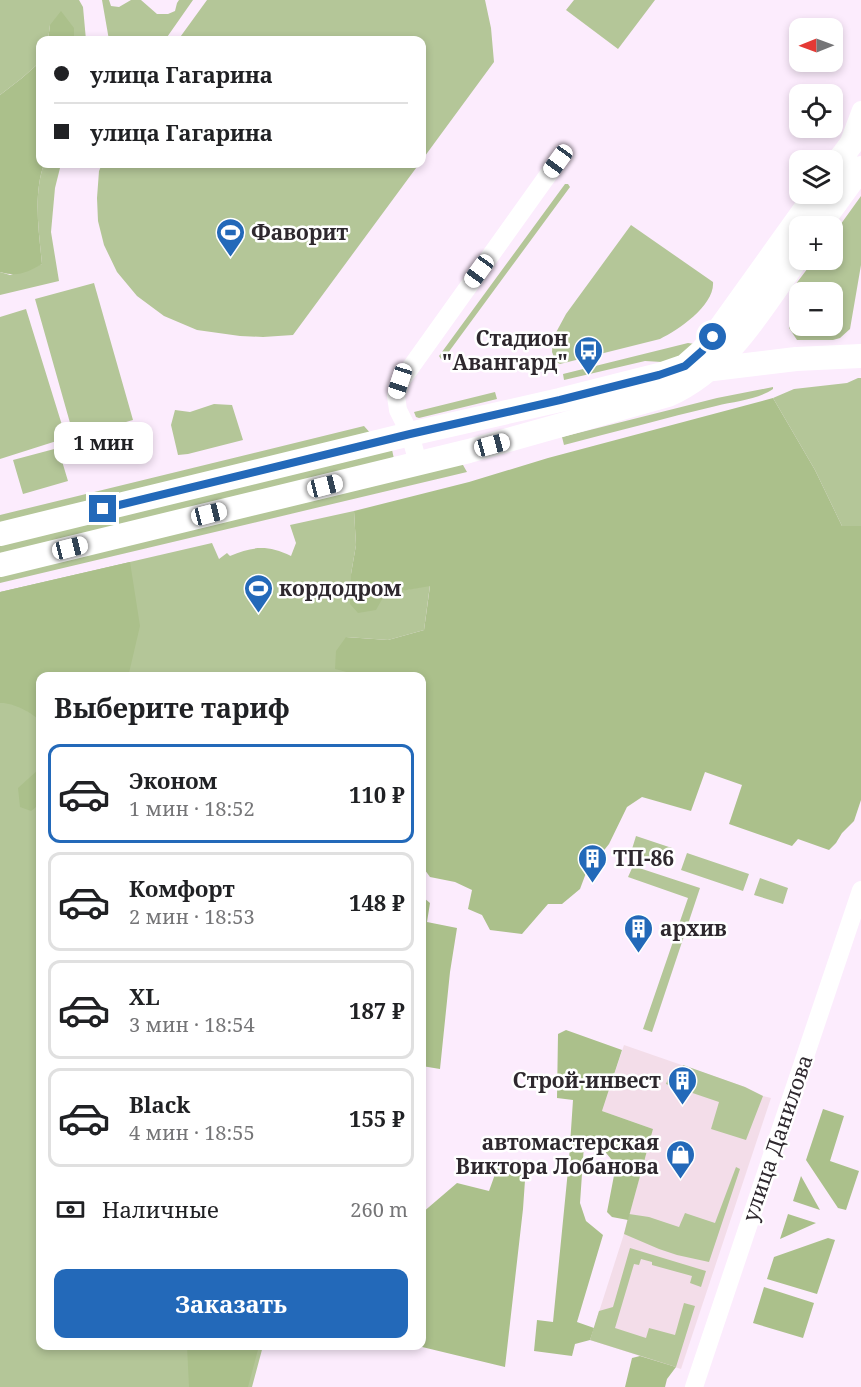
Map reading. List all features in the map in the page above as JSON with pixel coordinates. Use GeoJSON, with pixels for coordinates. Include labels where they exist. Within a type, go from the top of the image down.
{"type":"FeatureCollection","features":[{"type":"Feature","properties":{"kind":"main road"},"geometry":{"type":"LineString","coordinates":[[823,216],[861,131]]}},
{"type":"Feature","properties":{"kind":"main road"},"geometry":{"type":"LineString","coordinates":[[0,534],[410,434],[560,400],[659,375],[685,366],[702,351],[723,324],[809,204]]}},
{"type":"Feature","properties":{"kind":"main road"},"geometry":{"type":"LineString","coordinates":[[0,565],[514,439],[668,395],[683,389],[709,370],[737,342],[789,269]]}},
{"type":"Feature","properties":{"kind":"main road"},"geometry":{"type":"LineString","coordinates":[[685,366],[709,370],[796,359],[861,356]]}},
{"type":"Feature","properties":{"kind":"street"},"geometry":{"type":"LineString","coordinates":[[846,164],[861,110]]}},
{"type":"Feature","properties":{"kind":"street"},"geometry":{"type":"LineString","coordinates":[[418,463],[410,434],[398,410],[396,396],[400,381],[558,161]]}},
{"type":"Feature","properties":{"kind":"street","name":"улица Данилова"},"geometry":{"type":"LineString","coordinates":[[694,1387],[861,890]]}},
{"type":"Feature","properties":{"kind":"shaded area"},"geometry":{"type":"Polygon","coordinates":[[[624,1045],[771,1098],[681,1369],[590,1340],[623,1237],[653,1129],[602,1111],[624,1045]]]}},
{"type":"Feature","properties":{"kind":"green space"},"geometry":{"type":"Polygon","coordinates":[[[0,0],[79,0],[83,7],[86,36],[74,36],[73,28],[50,25],[49,36],[36,36],[36,66],[0,95],[0,0]]]}},
{"type":"Feature","properties":{"kind":"green space"},"geometry":{"type":"Polygon","coordinates":[[[102,0],[109,0],[111,6],[119,7],[131,0],[141,0],[157,14],[168,14],[175,11],[179,0],[193,0],[168,36],[108,36],[102,0]]]}},
{"type":"Feature","properties":{"kind":"green space"},"geometry":{"type":"Polygon","coordinates":[[[207,0],[485,0],[491,28],[494,62],[426,155],[426,36],[181,36],[207,0]]]}},
{"type":"Feature","properties":{"kind":"green space"},"geometry":{"type":"Polygon","coordinates":[[[574,0],[655,0],[618,49],[566,10],[574,0]]]}},
{"type":"Feature","properties":{"kind":"green space"},"geometry":{"type":"Polygon","coordinates":[[[61,11],[74,28],[74,36],[49,36],[50,25],[61,11]]]}},
{"type":"Feature","properties":{"kind":"green space"},"geometry":{"type":"Polygon","coordinates":[[[36,66],[36,168],[43,168],[39,188],[38,214],[42,264],[22,273],[12,274],[0,272],[0,95],[36,66]]]}},
{"type":"Feature","properties":{"kind":"green space"},"geometry":{"type":"Polygon","coordinates":[[[43,168],[60,168],[55,188],[51,232],[59,281],[0,295],[0,272],[10,275],[42,264],[38,226],[43,168]]]}},
{"type":"Feature","properties":{"kind":"green space","name":"Фаворит"},"geometry":{"type":"Polygon","coordinates":[[[100,168],[416,168],[293,335],[263,337],[197,330],[164,316],[137,296],[117,272],[104,245],[98,221],[100,168]]]}},
{"type":"Feature","properties":{"kind":"green space"},"geometry":{"type":"Polygon","coordinates":[[[565,184],[570,187],[445,357],[441,359],[439,356],[565,184]]]}},
{"type":"Feature","properties":{"kind":"green space"},"geometry":{"type":"Polygon","coordinates":[[[861,196],[861,265],[850,329],[843,335],[843,282],[797,282],[806,270],[843,270],[843,221],[861,196]]]}},
{"type":"Feature","properties":{"kind":"green space"},"geometry":{"type":"Polygon","coordinates":[[[631,225],[713,282],[708,299],[686,323],[660,339],[560,364],[556,362],[552,352],[553,338],[566,314],[631,225]]]}},
{"type":"Feature","properties":{"kind":"green space"},"geometry":{"type":"Polygon","coordinates":[[[94,283],[133,420],[74,437],[35,299],[94,283]]]}},
{"type":"Feature","properties":{"kind":"green space"},"geometry":{"type":"Polygon","coordinates":[[[26,309],[66,438],[0,459],[0,317],[26,309]]]}},
{"type":"Feature","properties":{"kind":"green space"},"geometry":{"type":"Polygon","coordinates":[[[794,336],[842,336],[833,340],[797,340],[794,336]]]}},
{"type":"Feature","properties":{"kind":"green space"},"geometry":{"type":"Polygon","coordinates":[[[688,343],[695,344],[685,357],[662,362],[645,361],[564,380],[563,374],[688,343]]]}},
{"type":"Feature","properties":{"kind":"green space"},"geometry":{"type":"Polygon","coordinates":[[[861,378],[861,526],[842,526],[815,470],[773,398],[794,389],[847,383],[861,378]]]}},
{"type":"Feature","properties":{"kind":"green space"},"geometry":{"type":"Polygon","coordinates":[[[773,387],[767,393],[753,398],[564,445],[562,437],[717,398],[773,387]]]}},
{"type":"Feature","properties":{"kind":"green space"},"geometry":{"type":"Polygon","coordinates":[[[495,392],[497,399],[419,418],[414,412],[495,392]]]}},
{"type":"Feature","properties":{"kind":"green space"},"geometry":{"type":"Polygon","coordinates":[[[773,398],[815,470],[842,526],[861,526],[861,800],[854,821],[829,850],[798,839],[792,846],[729,824],[742,785],[705,772],[691,811],[642,797],[627,807],[609,844],[586,873],[580,889],[562,904],[548,904],[522,934],[490,930],[482,915],[468,909],[472,890],[455,882],[430,877],[426,872],[426,672],[346,672],[335,669],[336,651],[346,637],[388,640],[424,630],[430,586],[385,594],[376,610],[358,613],[350,604],[351,574],[356,545],[354,511],[469,482],[548,458],[773,398]]]}},
{"type":"Feature","properties":{"kind":"green space"},"geometry":{"type":"Polygon","coordinates":[[[214,404],[232,405],[243,440],[178,455],[171,425],[175,410],[190,412],[214,404]]]}},
{"type":"Feature","properties":{"kind":"green space"},"geometry":{"type":"Polygon","coordinates":[[[364,426],[372,435],[0,525],[0,515],[364,426]]]}},
{"type":"Feature","properties":{"kind":"green space"},"geometry":{"type":"Polygon","coordinates":[[[391,445],[394,459],[0,556],[0,543],[391,445]]]}},
{"type":"Feature","properties":{"kind":"green space"},"geometry":{"type":"Polygon","coordinates":[[[58,448],[68,481],[23,494],[13,460],[58,448]]]}},
{"type":"Feature","properties":{"kind":"green space"},"geometry":{"type":"Polygon","coordinates":[[[459,464],[463,465],[467,472],[0,583],[0,575],[459,464]]]}},
{"type":"Feature","properties":{"kind":"green space"},"geometry":{"type":"Polygon","coordinates":[[[354,511],[356,545],[351,574],[385,594],[430,585],[424,630],[388,640],[346,637],[358,672],[36,672],[36,1350],[262,1350],[252,1387],[0,1387],[0,592],[212,543],[219,559],[227,553],[230,556],[260,548],[275,550],[291,556],[296,543],[290,525],[354,511]]]}},
{"type":"Feature","properties":{"kind":"green space"},"geometry":{"type":"Polygon","coordinates":[[[130,562],[140,626],[129,672],[36,672],[36,718],[21,708],[0,703],[0,592],[130,562]]]}},
{"type":"Feature","properties":{"kind":"green space"},"geometry":{"type":"Polygon","coordinates":[[[36,772],[36,807],[31,811],[20,807],[18,788],[36,772]]]}},
{"type":"Feature","properties":{"kind":"green space"},"geometry":{"type":"Polygon","coordinates":[[[636,836],[672,848],[667,865],[638,855],[632,849],[636,836]]]}},
{"type":"Feature","properties":{"kind":"green space"},"geometry":{"type":"Polygon","coordinates":[[[687,853],[749,874],[743,891],[681,870],[687,853]]]}},
{"type":"Feature","properties":{"kind":"green space"},"geometry":{"type":"Polygon","coordinates":[[[633,866],[700,888],[652,1032],[643,1029],[688,898],[628,877],[633,866]]]}},
{"type":"Feature","properties":{"kind":"green space"},"geometry":{"type":"Polygon","coordinates":[[[760,878],[788,888],[783,904],[754,895],[760,878]]]}},
{"type":"Feature","properties":{"kind":"green space"},"geometry":{"type":"Polygon","coordinates":[[[426,900],[430,903],[427,922],[457,928],[440,1069],[426,1067],[426,900]]]}},
{"type":"Feature","properties":{"kind":"green space"},"geometry":{"type":"Polygon","coordinates":[[[566,1030],[622,1050],[602,1111],[653,1129],[628,1220],[612,1217],[607,1212],[616,1165],[602,1148],[584,1145],[580,1203],[586,1221],[603,1235],[577,1322],[594,1328],[590,1340],[575,1344],[572,1356],[534,1351],[537,1320],[553,1322],[573,1100],[557,1098],[558,1034],[566,1030]]]}},
{"type":"Feature","properties":{"kind":"green space"},"geometry":{"type":"Polygon","coordinates":[[[683,1065],[745,1087],[763,1096],[746,1140],[711,1129],[719,1102],[666,1084],[669,1076],[677,1078],[683,1065]]]}},
{"type":"Feature","properties":{"kind":"green space"},"geometry":{"type":"Polygon","coordinates":[[[823,1109],[844,1116],[830,1161],[859,1171],[846,1210],[838,1208],[806,1160],[823,1109]]]}},
{"type":"Feature","properties":{"kind":"green space"},"geometry":{"type":"Polygon","coordinates":[[[498,1166],[526,1166],[505,1367],[426,1348],[426,1210],[457,1183],[489,1191],[498,1166]]]}},
{"type":"Feature","properties":{"kind":"green space"},"geometry":{"type":"Polygon","coordinates":[[[736,1167],[740,1169],[709,1262],[677,1255],[624,1234],[629,1214],[649,1217],[679,1227],[685,1213],[715,1223],[736,1167]]]}},
{"type":"Feature","properties":{"kind":"green space"},"geometry":{"type":"Polygon","coordinates":[[[801,1176],[820,1210],[793,1201],[801,1176]]]}},
{"type":"Feature","properties":{"kind":"green space"},"geometry":{"type":"Polygon","coordinates":[[[788,1214],[816,1223],[780,1239],[788,1214]]]}},
{"type":"Feature","properties":{"kind":"green space"},"geometry":{"type":"Polygon","coordinates":[[[828,1238],[835,1240],[817,1294],[767,1279],[774,1257],[828,1238]]]}},
{"type":"Feature","properties":{"kind":"green space"},"geometry":{"type":"Polygon","coordinates":[[[630,1248],[706,1271],[701,1287],[690,1283],[692,1276],[652,1265],[652,1262],[641,1259],[639,1265],[634,1264],[615,1328],[646,1338],[649,1328],[675,1335],[684,1303],[695,1306],[676,1367],[590,1340],[599,1311],[613,1307],[630,1248]]]}},
{"type":"Feature","properties":{"kind":"green space"},"geometry":{"type":"Polygon","coordinates":[[[764,1287],[814,1303],[803,1338],[753,1323],[764,1287]]]}},
{"type":"Feature","properties":{"kind":"green space"},"geometry":{"type":"Polygon","coordinates":[[[187,1350],[258,1350],[248,1387],[189,1387],[187,1350]]]}},
{"type":"Feature","properties":{"kind":"green space"},"geometry":{"type":"Polygon","coordinates":[[[640,1356],[676,1367],[667,1379],[665,1387],[625,1387],[632,1358],[640,1356]]]}},
{"type":"Feature","properties":{"kind":"place","name":"Фаворит"},"geometry":{"type":"Point","coordinates":[230,258]}},
{"type":"Feature","properties":{"kind":"place","name":"Стадион \"Авангард\""},"geometry":{"type":"Point","coordinates":[589,376]}},
{"type":"Feature","properties":{"kind":"place","name":"кордодром"},"geometry":{"type":"Point","coordinates":[258,614]}},
{"type":"Feature","properties":{"kind":"place","name":"ТП-86"},"geometry":{"type":"Point","coordinates":[592,884]}},
{"type":"Feature","properties":{"kind":"place","name":"архив"},"geometry":{"type":"Point","coordinates":[639,954]}},
{"type":"Feature","properties":{"kind":"place","name":"Строй-инвест"},"geometry":{"type":"Point","coordinates":[682,1106]}},
{"type":"Feature","properties":{"kind":"place","name":"автомастерская Виктора Лобанова"},"geometry":{"type":"Point","coordinates":[680,1180]}},
{"type":"Feature","properties":{"kind":"route"},"geometry":{"type":"LineString","coordinates":[[103,509],[659,375],[685,366],[702,351],[713,337]]}}]}
